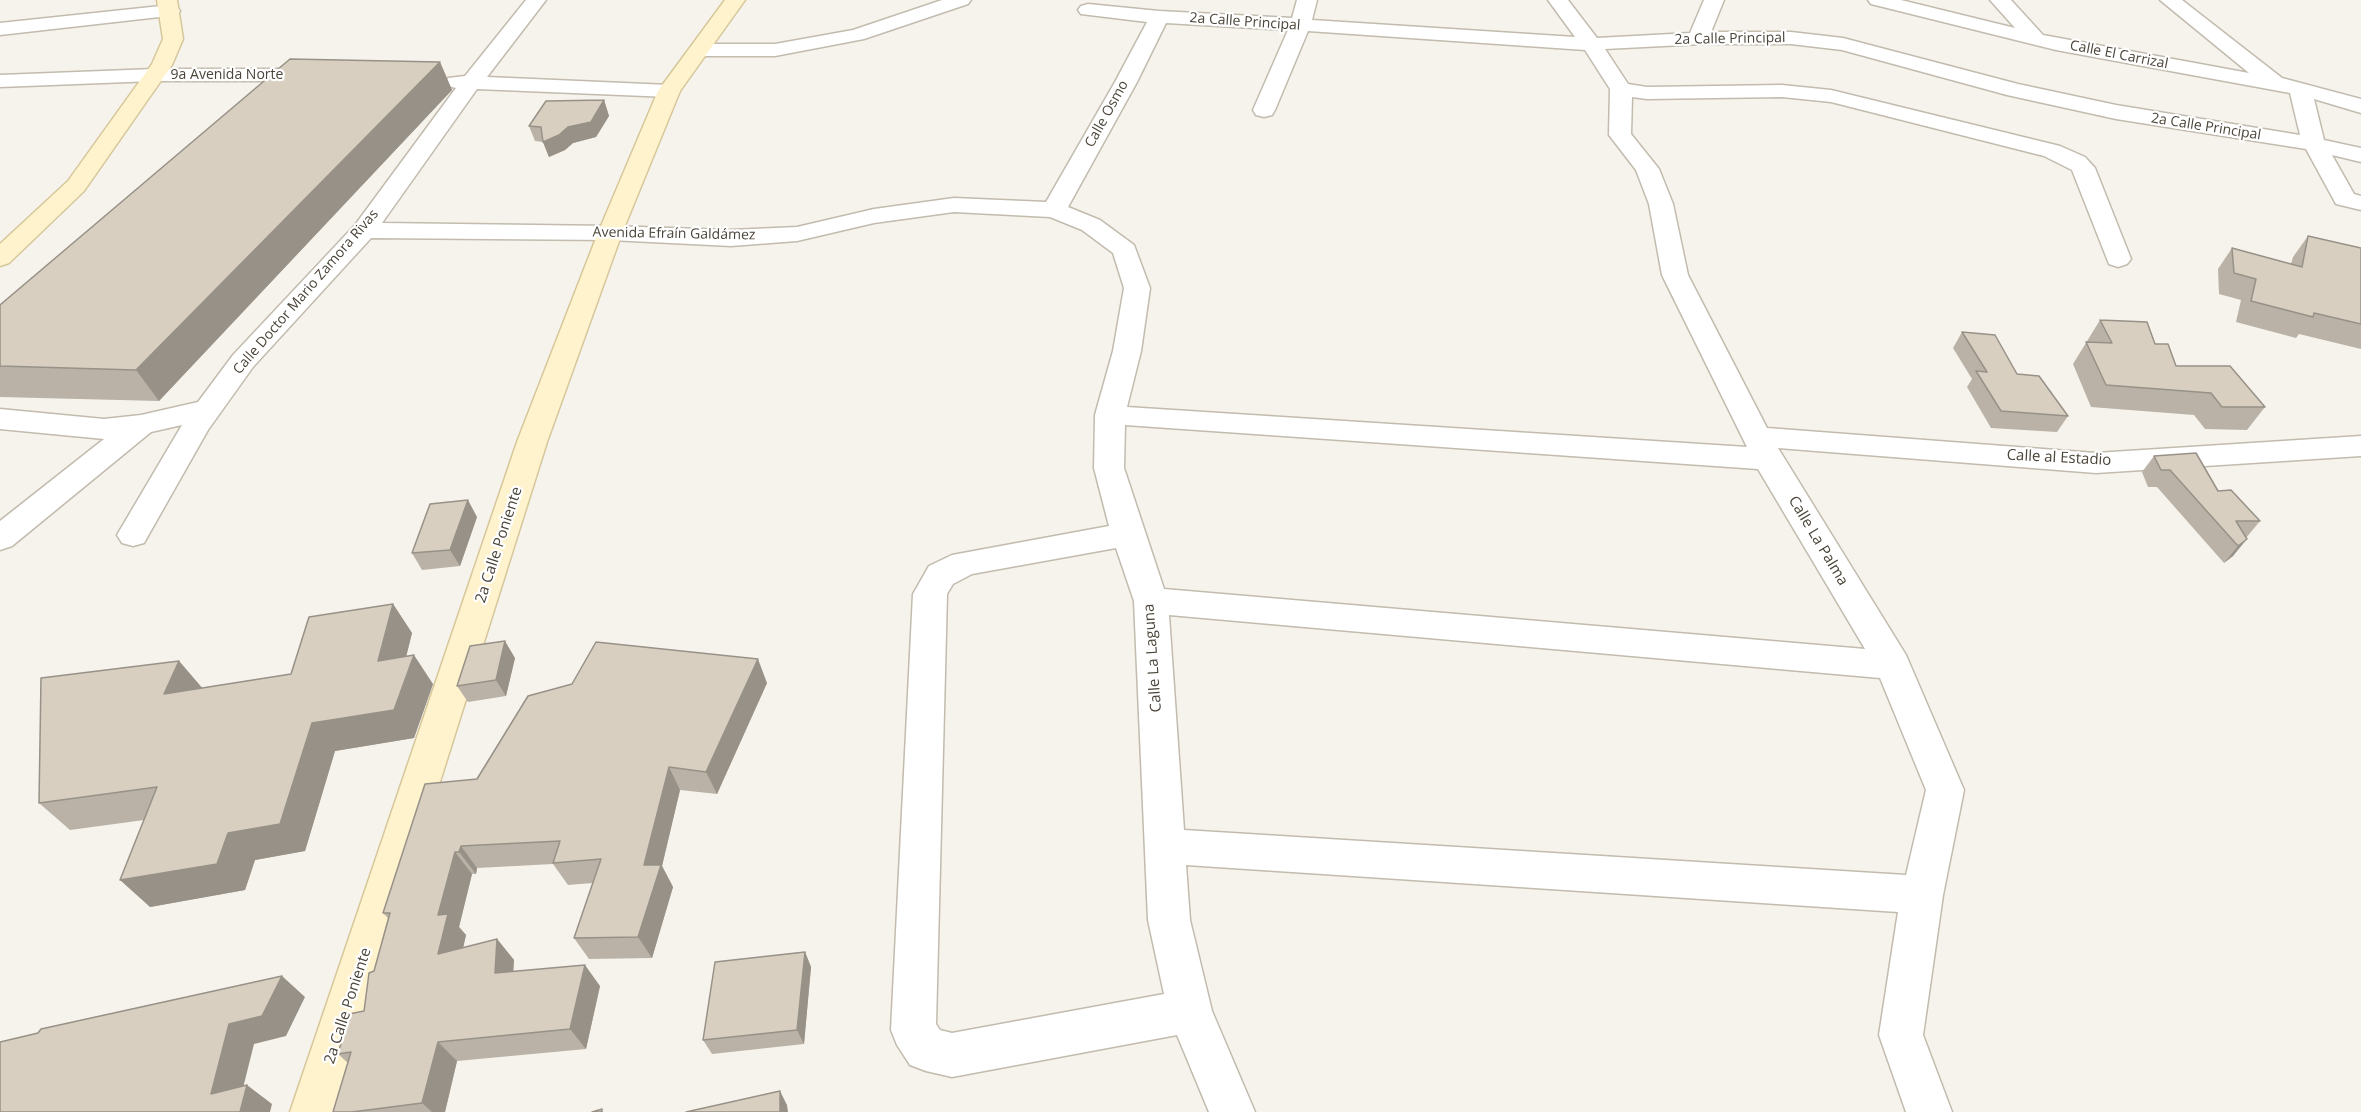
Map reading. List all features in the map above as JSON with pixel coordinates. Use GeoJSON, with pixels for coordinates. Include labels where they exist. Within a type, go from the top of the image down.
{"type":"FeatureCollection","features":[{"type":"Feature","properties":{"kind":"street","name":"Calle Doctor Mario Zamora Rivas"},"geometry":{"type":"LineString","coordinates":[[133,535],[207,410],[243,361],[364,230],[471,83],[536,0]]}},
{"type":"Feature","properties":{"kind":"street","name":"2a Calle Poniente"},"geometry":{"type":"LineString","coordinates":[[313,1112],[532,442],[610,233],[669,92],[735,0]]}},
{"type":"Feature","properties":{"kind":"street"},"geometry":{"type":"LineString","coordinates":[[699,50],[776,50],[857,35],[961,0]]}},
{"type":"Feature","properties":{"kind":"street"},"geometry":{"type":"LineString","coordinates":[[1264,110],[1300,26],[1307,0]]}},
{"type":"Feature","properties":{"kind":"street"},"geometry":{"type":"LineString","coordinates":[[1558,0],[1621,89],[1647,93],[1782,91],[1831,96],[2052,151],[2077,162],[2083,168],[2118,259]]}},
{"type":"Feature","properties":{"kind":"street"},"geometry":{"type":"LineString","coordinates":[[1698,38],[1714,0]]}},
{"type":"Feature","properties":{"kind":"street","name":"Calle El Carrizal"},"geometry":{"type":"LineString","coordinates":[[1878,0],[2037,39],[2300,88],[2361,106]]}},
{"type":"Feature","properties":{"kind":"street"},"geometry":{"type":"LineString","coordinates":[[2000,0],[2037,39]]}},
{"type":"Feature","properties":{"kind":"street"},"geometry":{"type":"LineString","coordinates":[[2170,0],[2277,84]]}},
{"type":"Feature","properties":{"kind":"street"},"geometry":{"type":"LineString","coordinates":[[0,28],[169,5],[173,39],[168,54],[76,186],[0,258]]}},
{"type":"Feature","properties":{"kind":"street","name":"2a Calle Principal"},"geometry":{"type":"LineString","coordinates":[[1088,10],[1159,17],[1466,34],[1591,44],[1698,38],[1791,38],[1843,44],[2116,112],[2314,144],[2361,155]]}},
{"type":"Feature","properties":{"kind":"street","name":"Calle Osmo"},"geometry":{"type":"LineString","coordinates":[[1053,210],[1126,82],[1159,17]]}},
{"type":"Feature","properties":{"kind":"street"},"geometry":{"type":"LineString","coordinates":[[1947,71],[1977,25]]}},
{"type":"Feature","properties":{"kind":"street","name":"9a Avenida Norte"},"geometry":{"type":"LineString","coordinates":[[0,81],[154,75],[340,75]]}},
{"type":"Feature","properties":{"kind":"street"},"geometry":{"type":"LineString","coordinates":[[439,81],[669,92]]}},
{"type":"Feature","properties":{"kind":"street"},"geometry":{"type":"LineString","coordinates":[[2300,88],[2314,144],[2344,199],[2361,203]]}},
{"type":"Feature","properties":{"kind":"street","name":"Calle La Palma"},"geometry":{"type":"LineString","coordinates":[[1621,89],[1620,135],[1647,169],[1661,204],[1675,275],[1763,448],[1893,665],[1945,790],[1922,895],[1900,1035],[1929,1112]]}},
{"type":"Feature","properties":{"kind":"street","name":"Avenida Efraín Galdámez"},"geometry":{"type":"LineString","coordinates":[[364,230],[610,233],[731,238],[797,234],[874,216],[954,205],[1053,210]]}},
{"type":"Feature","properties":{"kind":"street","name":"Calle La Laguna"},"geometry":{"type":"LineString","coordinates":[[1053,210],[1091,225],[1125,250],[1137,288],[1127,351],[1110,415],[1109,468],[1151,601],[1169,920],[1190,1011],[1232,1112]]}},
{"type":"Feature","properties":{"kind":"street"},"geometry":{"type":"LineString","coordinates":[[0,419],[104,429],[141,425],[207,410]]}},
{"type":"Feature","properties":{"kind":"street","name":"Calle al Estadio"},"geometry":{"type":"LineString","coordinates":[[1110,415],[2096,463],[2361,446]]}},
{"type":"Feature","properties":{"kind":"street"},"geometry":{"type":"LineString","coordinates":[[0,538],[141,425]]}},
{"type":"Feature","properties":{"kind":"street"},"geometry":{"type":"LineString","coordinates":[[1128,534],[964,563],[941,575],[930,594],[913,1030],[926,1050],[952,1055],[1190,1011]]}},
{"type":"Feature","properties":{"kind":"street"},"geometry":{"type":"LineString","coordinates":[[1151,601],[1893,665]]}},
{"type":"Feature","properties":{"kind":"street"},"geometry":{"type":"LineString","coordinates":[[1165,846],[1922,895]]}},
{"type":"Feature","properties":{"kind":"building"},"geometry":{"type":"Polygon","coordinates":[[[290,59],[440,62],[136,370],[0,366],[0,305],[290,59]]]}},
{"type":"Feature","properties":{"kind":"building"},"geometry":{"type":"Polygon","coordinates":[[[604,100],[591,122],[568,127],[559,135],[543,142],[541,127],[529,126],[546,101],[604,100]]]}},
{"type":"Feature","properties":{"kind":"building"},"geometry":{"type":"Polygon","coordinates":[[[2308,236],[2361,248],[2361,324],[2314,313],[2313,317],[2251,301],[2256,279],[2234,273],[2232,248],[2302,267],[2308,236]]]}},
{"type":"Feature","properties":{"kind":"building"},"geometry":{"type":"Polygon","coordinates":[[[2100,320],[2147,322],[2155,344],[2168,344],[2176,366],[2230,366],[2265,407],[2222,407],[2211,393],[2106,385],[2086,342],[2112,343],[2100,320]]]}},
{"type":"Feature","properties":{"kind":"building"},"geometry":{"type":"Polygon","coordinates":[[[1962,332],[1995,335],[2017,374],[2039,376],[2068,416],[2001,411],[1976,371],[1987,372],[1962,332]]]}},
{"type":"Feature","properties":{"kind":"building"},"geometry":{"type":"Polygon","coordinates":[[[2196,453],[2218,491],[2231,490],[2260,521],[2236,521],[2247,539],[2238,546],[2170,470],[2161,470],[2154,456],[2196,453]]]}},
{"type":"Feature","properties":{"kind":"building"},"geometry":{"type":"Polygon","coordinates":[[[468,500],[450,550],[412,553],[430,504],[468,500]]]}},
{"type":"Feature","properties":{"kind":"building"},"geometry":{"type":"Polygon","coordinates":[[[393,604],[378,661],[414,655],[394,710],[312,723],[280,824],[228,833],[217,864],[120,880],[157,787],[39,803],[41,678],[179,661],[164,694],[291,674],[309,617],[393,604]]]}},
{"type":"Feature","properties":{"kind":"building"},"geometry":{"type":"Polygon","coordinates":[[[505,641],[496,680],[457,686],[470,646],[505,641]]]}},
{"type":"Feature","properties":{"kind":"building"},"geometry":{"type":"Polygon","coordinates":[[[596,642],[758,659],[706,772],[669,767],[644,865],[661,865],[638,937],[574,938],[601,859],[553,863],[560,841],[461,846],[459,852],[455,852],[438,915],[448,914],[438,954],[497,939],[495,973],[585,965],[570,1029],[438,1042],[422,1103],[352,1112],[333,1112],[351,1052],[338,1054],[349,1014],[364,1011],[369,973],[374,971],[390,913],[383,913],[425,784],[477,779],[528,696],[572,684],[596,642]]]}},
{"type":"Feature","properties":{"kind":"building"},"geometry":{"type":"Polygon","coordinates":[[[805,952],[797,1030],[703,1040],[715,962],[805,952]]]}},
{"type":"Feature","properties":{"kind":"building"},"geometry":{"type":"Polygon","coordinates":[[[282,976],[262,1016],[229,1024],[211,1094],[247,1085],[240,1112],[0,1112],[0,1042],[38,1033],[41,1029],[282,976]]]}},
{"type":"Feature","properties":{"kind":"building"},"geometry":{"type":"Polygon","coordinates":[[[780,1091],[780,1112],[686,1112],[780,1091]]]}}]}
